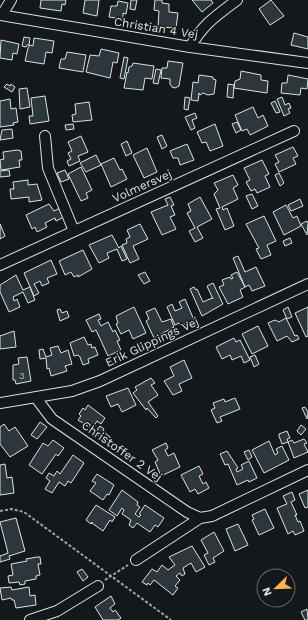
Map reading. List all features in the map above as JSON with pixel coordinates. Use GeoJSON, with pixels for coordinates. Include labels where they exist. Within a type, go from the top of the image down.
{"type":"FeatureCollection","features":[{"type":"Feature","properties":{"kind":"street"},"geometry":{"type":"LineString","coordinates":[[1,15],[11,0]]}},
{"type":"Feature","properties":{"kind":"street"},"geometry":{"type":"LineString","coordinates":[[190,47],[201,29],[237,0]]}},
{"type":"Feature","properties":{"kind":"street","name":"Christian 4 Vej"},"geometry":{"type":"LineString","coordinates":[[1,15],[190,47],[308,63]]}},
{"type":"Feature","properties":{"kind":"street","name":"Volmersvej"},"geometry":{"type":"LineString","coordinates":[[0,266],[294,131]]}},
{"type":"Feature","properties":{"kind":"street"},"geometry":{"type":"LineString","coordinates":[[45,136],[48,168],[74,231]]}},
{"type":"Feature","properties":{"kind":"street","name":"Erik Glippings Vej"},"geometry":{"type":"LineString","coordinates":[[0,403],[72,391],[100,381],[308,284]]}},
{"type":"Feature","properties":{"kind":"street","name":"Christoffer 2 Vej"},"geometry":{"type":"LineString","coordinates":[[36,398],[52,419],[187,512],[200,518]]}},
{"type":"Feature","properties":{"kind":"street"},"geometry":{"type":"LineString","coordinates":[[136,560],[200,518],[212,516],[308,470]]}},
{"type":"Feature","properties":{"kind":"street"},"geometry":{"type":"LineString","coordinates":[[30,620],[57,611],[98,586]]}},
{"type":"Feature","properties":{"kind":"path"},"geometry":{"type":"LineString","coordinates":[[0,511],[12,509],[24,512],[171,620]]}},
{"type":"Feature","properties":{"kind":"path"},"geometry":{"type":"LineString","coordinates":[[98,586],[136,560]]}},
{"type":"Feature","properties":{"kind":"building"},"geometry":{"type":"Polygon","coordinates":[[[41,0],[66,0],[65,5],[62,4],[61,11],[40,8],[41,0]]]}},
{"type":"Feature","properties":{"kind":"building"},"geometry":{"type":"Polygon","coordinates":[[[85,0],[99,0],[97,16],[83,13],[85,0]]]}},
{"type":"Feature","properties":{"kind":"building"},"geometry":{"type":"Polygon","coordinates":[[[131,0],[137,0],[135,10],[130,9],[131,0]]]}},
{"type":"Feature","properties":{"kind":"building"},"geometry":{"type":"Polygon","coordinates":[[[155,0],[162,0],[162,3],[169,4],[169,12],[178,13],[176,28],[158,27],[159,11],[154,10],[155,0]]]}},
{"type":"Feature","properties":{"kind":"building"},"geometry":{"type":"Polygon","coordinates":[[[192,0],[211,0],[213,3],[202,12],[192,0]]]}},
{"type":"Feature","properties":{"kind":"building"},"geometry":{"type":"Polygon","coordinates":[[[271,0],[284,16],[270,25],[259,9],[271,0]]]}},
{"type":"Feature","properties":{"kind":"building"},"geometry":{"type":"Polygon","coordinates":[[[118,1],[128,3],[126,14],[123,13],[123,19],[109,17],[111,6],[117,6],[118,1]]]}},
{"type":"Feature","properties":{"kind":"building"},"geometry":{"type":"Polygon","coordinates":[[[294,33],[308,37],[308,49],[291,45],[294,33]]]}},
{"type":"Feature","properties":{"kind":"building"},"geometry":{"type":"Polygon","coordinates":[[[24,37],[30,38],[29,45],[26,47],[22,46],[24,37]]]}},
{"type":"Feature","properties":{"kind":"building"},"geometry":{"type":"Polygon","coordinates":[[[34,38],[54,41],[52,53],[46,52],[44,64],[25,61],[28,48],[30,45],[33,46],[34,38]]]}},
{"type":"Feature","properties":{"kind":"building"},"geometry":{"type":"Polygon","coordinates":[[[1,40],[19,44],[17,54],[13,53],[12,60],[0,58],[1,40]]]}},
{"type":"Feature","properties":{"kind":"building"},"geometry":{"type":"Polygon","coordinates":[[[101,49],[119,53],[117,63],[113,62],[110,78],[86,72],[90,55],[99,56],[101,49]]]}},
{"type":"Feature","properties":{"kind":"building"},"geometry":{"type":"Polygon","coordinates":[[[67,52],[86,55],[83,72],[59,68],[61,59],[65,59],[67,52]]]}},
{"type":"Feature","properties":{"kind":"building"},"geometry":{"type":"Polygon","coordinates":[[[124,57],[128,58],[124,79],[120,78],[124,57]]]}},
{"type":"Feature","properties":{"kind":"building"},"geometry":{"type":"Polygon","coordinates":[[[168,61],[183,63],[179,86],[175,88],[170,84],[170,79],[161,78],[162,68],[167,68],[168,61]]]}},
{"type":"Feature","properties":{"kind":"building"},"geometry":{"type":"Polygon","coordinates":[[[133,63],[154,66],[152,79],[145,78],[143,90],[124,88],[127,72],[128,73],[129,67],[132,66],[133,63]]]}},
{"type":"Feature","properties":{"kind":"building"},"geometry":{"type":"Polygon","coordinates":[[[156,69],[161,70],[158,84],[153,83],[156,69]]]}},
{"type":"Feature","properties":{"kind":"building"},"geometry":{"type":"Polygon","coordinates":[[[241,71],[261,75],[261,80],[268,81],[267,93],[234,88],[235,81],[240,79],[241,71]]]}},
{"type":"Feature","properties":{"kind":"building"},"geometry":{"type":"Polygon","coordinates":[[[199,75],[213,77],[213,79],[216,80],[214,94],[208,95],[203,93],[200,95],[199,93],[198,101],[191,100],[193,82],[198,83],[199,75]]]}},
{"type":"Feature","properties":{"kind":"building"},"geometry":{"type":"Polygon","coordinates":[[[288,75],[308,79],[307,89],[301,88],[300,95],[281,93],[282,83],[287,83],[288,75]]]}},
{"type":"Feature","properties":{"kind":"building"},"geometry":{"type":"Polygon","coordinates":[[[7,84],[10,86],[11,84],[15,87],[12,92],[4,87],[7,84]]]}},
{"type":"Feature","properties":{"kind":"building"},"geometry":{"type":"Polygon","coordinates":[[[228,84],[234,85],[233,98],[227,97],[228,84]]]}},
{"type":"Feature","properties":{"kind":"building"},"geometry":{"type":"Polygon","coordinates":[[[27,88],[30,107],[20,109],[19,89],[27,88]]]}},
{"type":"Feature","properties":{"kind":"building"},"geometry":{"type":"Polygon","coordinates":[[[45,96],[49,121],[30,124],[29,116],[33,116],[31,98],[45,96]]]}},
{"type":"Feature","properties":{"kind":"building"},"geometry":{"type":"Polygon","coordinates":[[[185,97],[190,98],[188,110],[184,109],[185,97]]]}},
{"type":"Feature","properties":{"kind":"building"},"geometry":{"type":"Polygon","coordinates":[[[282,97],[285,105],[289,103],[291,108],[288,109],[290,113],[284,116],[277,99],[282,97]]]}},
{"type":"Feature","properties":{"kind":"building"},"geometry":{"type":"Polygon","coordinates":[[[10,99],[11,109],[16,108],[18,122],[13,123],[14,125],[0,127],[0,101],[10,99]]]}},
{"type":"Feature","properties":{"kind":"building"},"geometry":{"type":"Polygon","coordinates":[[[275,101],[280,112],[276,113],[271,103],[275,101]]]}},
{"type":"Feature","properties":{"kind":"building"},"geometry":{"type":"Polygon","coordinates":[[[89,102],[92,120],[73,122],[72,115],[76,114],[75,104],[89,102]]]}},
{"type":"Feature","properties":{"kind":"building"},"geometry":{"type":"Polygon","coordinates":[[[253,107],[258,118],[263,115],[268,126],[250,135],[247,129],[242,131],[235,115],[253,107]]]}},
{"type":"Feature","properties":{"kind":"building"},"geometry":{"type":"Polygon","coordinates":[[[195,113],[197,118],[192,120],[195,128],[191,130],[185,117],[195,113]]]}},
{"type":"Feature","properties":{"kind":"building"},"geometry":{"type":"Polygon","coordinates":[[[237,122],[241,130],[236,133],[232,124],[237,122]]]}},
{"type":"Feature","properties":{"kind":"building"},"geometry":{"type":"Polygon","coordinates":[[[73,124],[74,129],[66,130],[65,125],[73,124]]]}},
{"type":"Feature","properties":{"kind":"building"},"geometry":{"type":"Polygon","coordinates":[[[215,124],[223,146],[210,151],[206,142],[202,143],[197,132],[215,124]]]}},
{"type":"Feature","properties":{"kind":"building"},"geometry":{"type":"Polygon","coordinates":[[[12,129],[13,138],[0,140],[2,130],[12,129]]]}},
{"type":"Feature","properties":{"kind":"building"},"geometry":{"type":"Polygon","coordinates":[[[162,135],[167,146],[162,149],[157,137],[162,135]]]}},
{"type":"Feature","properties":{"kind":"building"},"geometry":{"type":"Polygon","coordinates":[[[81,136],[88,152],[78,156],[80,161],[69,166],[67,161],[71,159],[68,153],[72,151],[68,142],[81,136]]]}},
{"type":"Feature","properties":{"kind":"building"},"geometry":{"type":"Polygon","coordinates":[[[127,141],[132,153],[126,156],[121,144],[127,141]]]}},
{"type":"Feature","properties":{"kind":"building"},"geometry":{"type":"Polygon","coordinates":[[[187,144],[194,160],[180,165],[178,158],[173,158],[170,151],[187,144]]]}},
{"type":"Feature","properties":{"kind":"building"},"geometry":{"type":"Polygon","coordinates":[[[293,147],[298,156],[293,158],[296,164],[279,172],[275,164],[279,162],[275,155],[293,147]]]}},
{"type":"Feature","properties":{"kind":"building"},"geometry":{"type":"Polygon","coordinates":[[[147,148],[157,172],[144,178],[133,155],[147,148]]]}},
{"type":"Feature","properties":{"kind":"building"},"geometry":{"type":"Polygon","coordinates":[[[17,150],[21,151],[22,160],[19,160],[20,167],[1,170],[0,160],[4,159],[3,152],[17,150]]]}},
{"type":"Feature","properties":{"kind":"building"},"geometry":{"type":"Polygon","coordinates":[[[96,155],[101,165],[86,172],[80,163],[96,155]]]}},
{"type":"Feature","properties":{"kind":"building"},"geometry":{"type":"Polygon","coordinates":[[[114,158],[120,170],[122,169],[127,179],[111,187],[101,164],[114,158]]]}},
{"type":"Feature","properties":{"kind":"building"},"geometry":{"type":"Polygon","coordinates":[[[262,160],[269,174],[265,176],[270,187],[257,193],[255,189],[251,191],[246,182],[250,180],[244,168],[262,160]]]}},
{"type":"Feature","properties":{"kind":"building"},"geometry":{"type":"Polygon","coordinates":[[[81,167],[92,190],[86,193],[88,198],[81,201],[68,174],[81,167]]]}},
{"type":"Feature","properties":{"kind":"building"},"geometry":{"type":"Polygon","coordinates":[[[9,170],[10,176],[0,177],[0,171],[9,170]]]}},
{"type":"Feature","properties":{"kind":"building"},"geometry":{"type":"Polygon","coordinates":[[[65,170],[69,179],[61,182],[57,173],[65,170]]]}},
{"type":"Feature","properties":{"kind":"building"},"geometry":{"type":"Polygon","coordinates":[[[279,173],[284,183],[280,186],[275,175],[279,173]]]}},
{"type":"Feature","properties":{"kind":"building"},"geometry":{"type":"Polygon","coordinates":[[[233,175],[238,185],[233,188],[238,199],[222,207],[223,210],[227,208],[234,226],[225,230],[216,209],[220,208],[214,194],[218,190],[214,183],[233,175]]]}},
{"type":"Feature","properties":{"kind":"building"},"geometry":{"type":"Polygon","coordinates":[[[28,180],[28,185],[37,184],[42,200],[29,202],[29,197],[11,199],[10,189],[14,189],[13,182],[28,180]]]}},
{"type":"Feature","properties":{"kind":"building"},"geometry":{"type":"Polygon","coordinates":[[[252,194],[258,206],[252,209],[246,196],[252,194]]]}},
{"type":"Feature","properties":{"kind":"building"},"geometry":{"type":"Polygon","coordinates":[[[170,197],[174,205],[171,206],[175,215],[170,217],[176,229],[162,235],[151,212],[168,205],[165,199],[170,197]]]}},
{"type":"Feature","properties":{"kind":"building"},"geometry":{"type":"Polygon","coordinates":[[[200,197],[212,219],[197,227],[203,238],[195,242],[189,231],[195,228],[187,213],[191,211],[188,204],[200,197]]]}},
{"type":"Feature","properties":{"kind":"building"},"geometry":{"type":"Polygon","coordinates":[[[300,199],[303,206],[291,211],[288,205],[300,199]]]}},
{"type":"Feature","properties":{"kind":"building"},"geometry":{"type":"Polygon","coordinates":[[[49,204],[54,211],[60,208],[64,217],[56,221],[55,218],[45,223],[47,227],[37,232],[35,227],[32,229],[26,215],[49,204]]]}},
{"type":"Feature","properties":{"kind":"building"},"geometry":{"type":"Polygon","coordinates":[[[286,205],[293,218],[297,216],[301,226],[284,235],[273,212],[286,205]]]}},
{"type":"Feature","properties":{"kind":"building"},"geometry":{"type":"Polygon","coordinates":[[[264,216],[276,241],[267,245],[271,255],[261,259],[256,249],[259,248],[246,224],[264,216]]]}},
{"type":"Feature","properties":{"kind":"building"},"geometry":{"type":"Polygon","coordinates":[[[307,221],[308,223],[307,235],[301,224],[307,221]]]}},
{"type":"Feature","properties":{"kind":"building"},"geometry":{"type":"Polygon","coordinates":[[[0,224],[5,236],[0,239],[0,224]]]}},
{"type":"Feature","properties":{"kind":"building"},"geometry":{"type":"Polygon","coordinates":[[[140,224],[148,239],[133,246],[139,259],[130,263],[122,245],[127,243],[126,239],[130,237],[127,230],[140,224]]]}},
{"type":"Feature","properties":{"kind":"building"},"geometry":{"type":"Polygon","coordinates":[[[112,235],[119,248],[121,246],[127,259],[122,261],[117,249],[107,253],[109,258],[99,263],[89,245],[112,235]]]}},
{"type":"Feature","properties":{"kind":"building"},"geometry":{"type":"Polygon","coordinates":[[[290,238],[292,243],[285,246],[283,241],[290,238]]]}},
{"type":"Feature","properties":{"kind":"building"},"geometry":{"type":"Polygon","coordinates":[[[83,250],[92,269],[78,277],[78,275],[74,277],[71,272],[65,275],[59,261],[83,250]]]}},
{"type":"Feature","properties":{"kind":"building"},"geometry":{"type":"Polygon","coordinates":[[[238,256],[245,272],[256,267],[265,286],[252,291],[249,285],[245,287],[233,258],[238,256]]]}},
{"type":"Feature","properties":{"kind":"building"},"geometry":{"type":"Polygon","coordinates":[[[51,260],[57,274],[47,278],[49,283],[42,286],[40,281],[34,284],[39,293],[34,296],[24,273],[51,260]]]}},
{"type":"Feature","properties":{"kind":"building"},"geometry":{"type":"Polygon","coordinates":[[[145,272],[150,281],[144,284],[138,275],[145,272]]]}},
{"type":"Feature","properties":{"kind":"building"},"geometry":{"type":"Polygon","coordinates":[[[237,272],[245,287],[240,290],[243,297],[228,304],[219,287],[224,285],[222,280],[230,277],[231,279],[233,278],[231,275],[237,272]]]}},
{"type":"Feature","properties":{"kind":"building"},"geometry":{"type":"Polygon","coordinates":[[[16,275],[23,290],[30,287],[35,300],[28,303],[23,292],[13,297],[14,301],[17,299],[20,307],[9,312],[0,292],[0,285],[16,275]]]}},
{"type":"Feature","properties":{"kind":"building"},"geometry":{"type":"Polygon","coordinates":[[[213,283],[223,304],[202,316],[190,289],[194,287],[196,290],[197,289],[203,302],[212,298],[213,299],[207,286],[213,283]]]}},
{"type":"Feature","properties":{"kind":"building"},"geometry":{"type":"Polygon","coordinates":[[[185,299],[194,320],[181,326],[179,323],[175,325],[167,307],[172,304],[175,311],[182,308],[179,302],[185,299]]]}},
{"type":"Feature","properties":{"kind":"building"},"geometry":{"type":"Polygon","coordinates":[[[134,307],[146,333],[133,339],[129,330],[121,334],[116,324],[118,323],[116,316],[134,307]]]}},
{"type":"Feature","properties":{"kind":"building"},"geometry":{"type":"Polygon","coordinates":[[[288,307],[292,317],[287,319],[283,310],[288,307]]]}},
{"type":"Feature","properties":{"kind":"building"},"geometry":{"type":"Polygon","coordinates":[[[308,307],[308,336],[306,337],[295,313],[308,307]]]}},
{"type":"Feature","properties":{"kind":"building"},"geometry":{"type":"Polygon","coordinates":[[[155,308],[162,322],[171,319],[174,327],[154,338],[146,321],[149,319],[146,312],[155,308]]]}},
{"type":"Feature","properties":{"kind":"building"},"geometry":{"type":"Polygon","coordinates":[[[60,309],[62,313],[67,311],[69,317],[60,321],[57,310],[60,309]]]}},
{"type":"Feature","properties":{"kind":"building"},"geometry":{"type":"Polygon","coordinates":[[[99,314],[101,319],[98,320],[101,326],[108,322],[113,332],[115,330],[120,340],[117,341],[121,350],[108,356],[96,330],[92,332],[86,320],[99,314]]]}},
{"type":"Feature","properties":{"kind":"building"},"geometry":{"type":"Polygon","coordinates":[[[286,318],[295,336],[297,335],[299,339],[292,342],[287,336],[277,341],[268,323],[275,320],[279,322],[286,318]]]}},
{"type":"Feature","properties":{"kind":"building"},"geometry":{"type":"Polygon","coordinates":[[[258,326],[268,346],[252,354],[242,334],[258,326]]]}},
{"type":"Feature","properties":{"kind":"building"},"geometry":{"type":"Polygon","coordinates":[[[14,331],[16,347],[0,349],[0,336],[14,331]]]}},
{"type":"Feature","properties":{"kind":"building"},"geometry":{"type":"Polygon","coordinates":[[[84,337],[88,345],[91,344],[92,348],[95,347],[98,355],[88,359],[89,363],[83,365],[78,355],[74,356],[70,343],[84,337]]]}},
{"type":"Feature","properties":{"kind":"building"},"geometry":{"type":"Polygon","coordinates":[[[234,338],[236,342],[240,340],[250,360],[244,363],[241,356],[232,360],[230,355],[222,359],[216,347],[234,338]]]}},
{"type":"Feature","properties":{"kind":"building"},"geometry":{"type":"Polygon","coordinates":[[[58,346],[61,353],[68,350],[72,364],[65,366],[67,371],[51,376],[49,368],[47,369],[46,358],[40,359],[39,350],[43,349],[46,357],[52,355],[50,348],[58,346]]]}},
{"type":"Feature","properties":{"kind":"building"},"geometry":{"type":"Polygon","coordinates":[[[255,355],[259,364],[254,367],[250,357],[255,355]]]}},
{"type":"Feature","properties":{"kind":"building"},"geometry":{"type":"Polygon","coordinates":[[[27,357],[31,381],[16,384],[15,380],[13,380],[13,365],[19,364],[18,358],[27,357]]]}},
{"type":"Feature","properties":{"kind":"building"},"geometry":{"type":"Polygon","coordinates":[[[184,360],[192,378],[179,384],[182,391],[173,395],[164,381],[174,376],[170,367],[184,360]]]}},
{"type":"Feature","properties":{"kind":"building"},"geometry":{"type":"Polygon","coordinates":[[[151,378],[155,383],[151,385],[158,395],[148,402],[158,416],[156,418],[147,408],[146,410],[133,393],[137,390],[135,387],[151,378]]]}},
{"type":"Feature","properties":{"kind":"building"},"geometry":{"type":"Polygon","coordinates":[[[128,388],[136,405],[122,412],[118,404],[111,407],[106,396],[128,388]]]}},
{"type":"Feature","properties":{"kind":"building"},"geometry":{"type":"Polygon","coordinates":[[[235,398],[240,409],[220,417],[222,421],[217,423],[211,410],[215,408],[213,403],[224,399],[225,402],[235,398]]]}},
{"type":"Feature","properties":{"kind":"building"},"geometry":{"type":"Polygon","coordinates":[[[88,405],[105,418],[101,424],[97,421],[92,429],[78,420],[81,416],[79,414],[83,408],[85,410],[88,405]]]}},
{"type":"Feature","properties":{"kind":"building"},"geometry":{"type":"Polygon","coordinates":[[[305,407],[308,412],[307,419],[302,408],[305,407]]]}},
{"type":"Feature","properties":{"kind":"building"},"geometry":{"type":"Polygon","coordinates":[[[40,422],[47,427],[37,439],[31,435],[40,422]]]}},
{"type":"Feature","properties":{"kind":"building"},"geometry":{"type":"Polygon","coordinates":[[[4,424],[9,431],[15,427],[28,446],[10,457],[0,444],[0,427],[4,424]]]}},
{"type":"Feature","properties":{"kind":"building"},"geometry":{"type":"Polygon","coordinates":[[[301,425],[306,429],[301,435],[297,431],[301,425]]]}},
{"type":"Feature","properties":{"kind":"building"},"geometry":{"type":"Polygon","coordinates":[[[100,426],[111,438],[108,442],[95,433],[100,426]]]}},
{"type":"Feature","properties":{"kind":"building"},"geometry":{"type":"Polygon","coordinates":[[[287,431],[290,438],[287,439],[288,442],[282,444],[279,434],[287,431]]]}},
{"type":"Feature","properties":{"kind":"building"},"geometry":{"type":"Polygon","coordinates":[[[304,439],[307,443],[304,444],[308,452],[294,458],[288,442],[292,440],[294,443],[304,439]]]}},
{"type":"Feature","properties":{"kind":"building"},"geometry":{"type":"Polygon","coordinates":[[[53,440],[64,448],[58,456],[56,454],[42,474],[29,465],[43,443],[48,446],[53,440]]]}},
{"type":"Feature","properties":{"kind":"building"},"geometry":{"type":"Polygon","coordinates":[[[269,441],[275,455],[278,453],[276,449],[282,446],[289,460],[264,473],[252,450],[269,441]]]}},
{"type":"Feature","properties":{"kind":"building"},"geometry":{"type":"Polygon","coordinates":[[[166,443],[168,448],[165,450],[168,456],[174,453],[180,467],[161,476],[155,462],[158,460],[152,450],[166,443]]]}},
{"type":"Feature","properties":{"kind":"building"},"geometry":{"type":"Polygon","coordinates":[[[249,450],[252,457],[248,460],[244,452],[249,450]]]}},
{"type":"Feature","properties":{"kind":"building"},"geometry":{"type":"Polygon","coordinates":[[[227,451],[238,468],[236,469],[237,472],[243,469],[241,465],[249,461],[257,478],[237,485],[228,464],[225,465],[220,454],[227,451]]]}},
{"type":"Feature","properties":{"kind":"building"},"geometry":{"type":"Polygon","coordinates":[[[73,455],[84,463],[71,483],[68,481],[65,486],[59,482],[52,493],[45,489],[50,481],[46,478],[49,473],[54,476],[57,471],[60,474],[73,455]]]}},
{"type":"Feature","properties":{"kind":"building"},"geometry":{"type":"Polygon","coordinates":[[[5,464],[7,478],[12,477],[14,493],[0,495],[0,465],[5,464]]]}},
{"type":"Feature","properties":{"kind":"building"},"geometry":{"type":"Polygon","coordinates":[[[199,466],[203,474],[199,476],[203,484],[206,482],[209,488],[198,494],[195,489],[190,492],[181,475],[199,466]]]}},
{"type":"Feature","properties":{"kind":"building"},"geometry":{"type":"Polygon","coordinates":[[[97,474],[114,485],[109,495],[107,494],[103,500],[90,491],[96,483],[92,481],[97,474]]]}},
{"type":"Feature","properties":{"kind":"building"},"geometry":{"type":"Polygon","coordinates":[[[122,490],[138,502],[137,505],[140,507],[135,514],[139,517],[141,515],[139,514],[145,505],[164,518],[158,527],[155,525],[150,532],[137,523],[133,528],[129,525],[131,520],[122,514],[124,510],[122,508],[117,516],[109,510],[122,490]]]}},
{"type":"Feature","properties":{"kind":"building"},"geometry":{"type":"Polygon","coordinates":[[[308,490],[308,507],[305,508],[299,494],[308,490]]]}},
{"type":"Feature","properties":{"kind":"building"},"geometry":{"type":"Polygon","coordinates":[[[292,492],[295,500],[291,502],[297,515],[295,515],[298,522],[300,521],[304,531],[295,535],[293,531],[288,534],[277,508],[287,504],[283,496],[292,492]]]}},
{"type":"Feature","properties":{"kind":"building"},"geometry":{"type":"Polygon","coordinates":[[[96,505],[115,517],[112,522],[110,520],[103,531],[92,522],[91,524],[86,520],[96,505]]]}},
{"type":"Feature","properties":{"kind":"building"},"geometry":{"type":"Polygon","coordinates":[[[265,509],[274,528],[259,535],[252,520],[254,519],[252,515],[265,509]]]}},
{"type":"Feature","properties":{"kind":"building"},"geometry":{"type":"Polygon","coordinates":[[[16,518],[25,551],[9,556],[10,559],[0,562],[0,556],[8,553],[0,522],[16,518]]]}},
{"type":"Feature","properties":{"kind":"building"},"geometry":{"type":"Polygon","coordinates":[[[238,524],[248,545],[235,551],[226,529],[238,524]]]}},
{"type":"Feature","properties":{"kind":"building"},"geometry":{"type":"Polygon","coordinates":[[[214,532],[224,551],[213,558],[215,562],[209,565],[204,555],[208,553],[201,540],[214,532]]]}},
{"type":"Feature","properties":{"kind":"building"},"geometry":{"type":"Polygon","coordinates":[[[192,546],[205,567],[196,572],[191,563],[183,568],[185,574],[182,576],[180,573],[176,576],[180,580],[175,586],[178,588],[173,595],[154,580],[150,585],[142,582],[152,569],[157,572],[162,565],[168,570],[175,565],[169,557],[192,546]]]}},
{"type":"Feature","properties":{"kind":"building"},"geometry":{"type":"Polygon","coordinates":[[[40,557],[41,564],[38,564],[40,575],[36,576],[36,579],[25,581],[25,584],[20,585],[19,582],[9,583],[8,576],[13,575],[11,564],[27,561],[26,559],[40,557]]]}},
{"type":"Feature","properties":{"kind":"building"},"geometry":{"type":"Polygon","coordinates":[[[82,569],[88,577],[83,581],[77,572],[82,569]]]}},
{"type":"Feature","properties":{"kind":"building"},"geometry":{"type":"Polygon","coordinates":[[[11,587],[12,590],[29,587],[30,596],[35,595],[36,605],[16,608],[14,600],[11,598],[2,600],[0,588],[11,587]]]}},
{"type":"Feature","properties":{"kind":"building"},"geometry":{"type":"Polygon","coordinates":[[[111,596],[115,604],[110,608],[113,612],[115,610],[121,618],[118,620],[103,620],[95,607],[111,596]]]}},
{"type":"Feature","properties":{"kind":"building"},"geometry":{"type":"Polygon","coordinates":[[[307,609],[308,620],[305,620],[301,612],[307,609]]]}}]}
